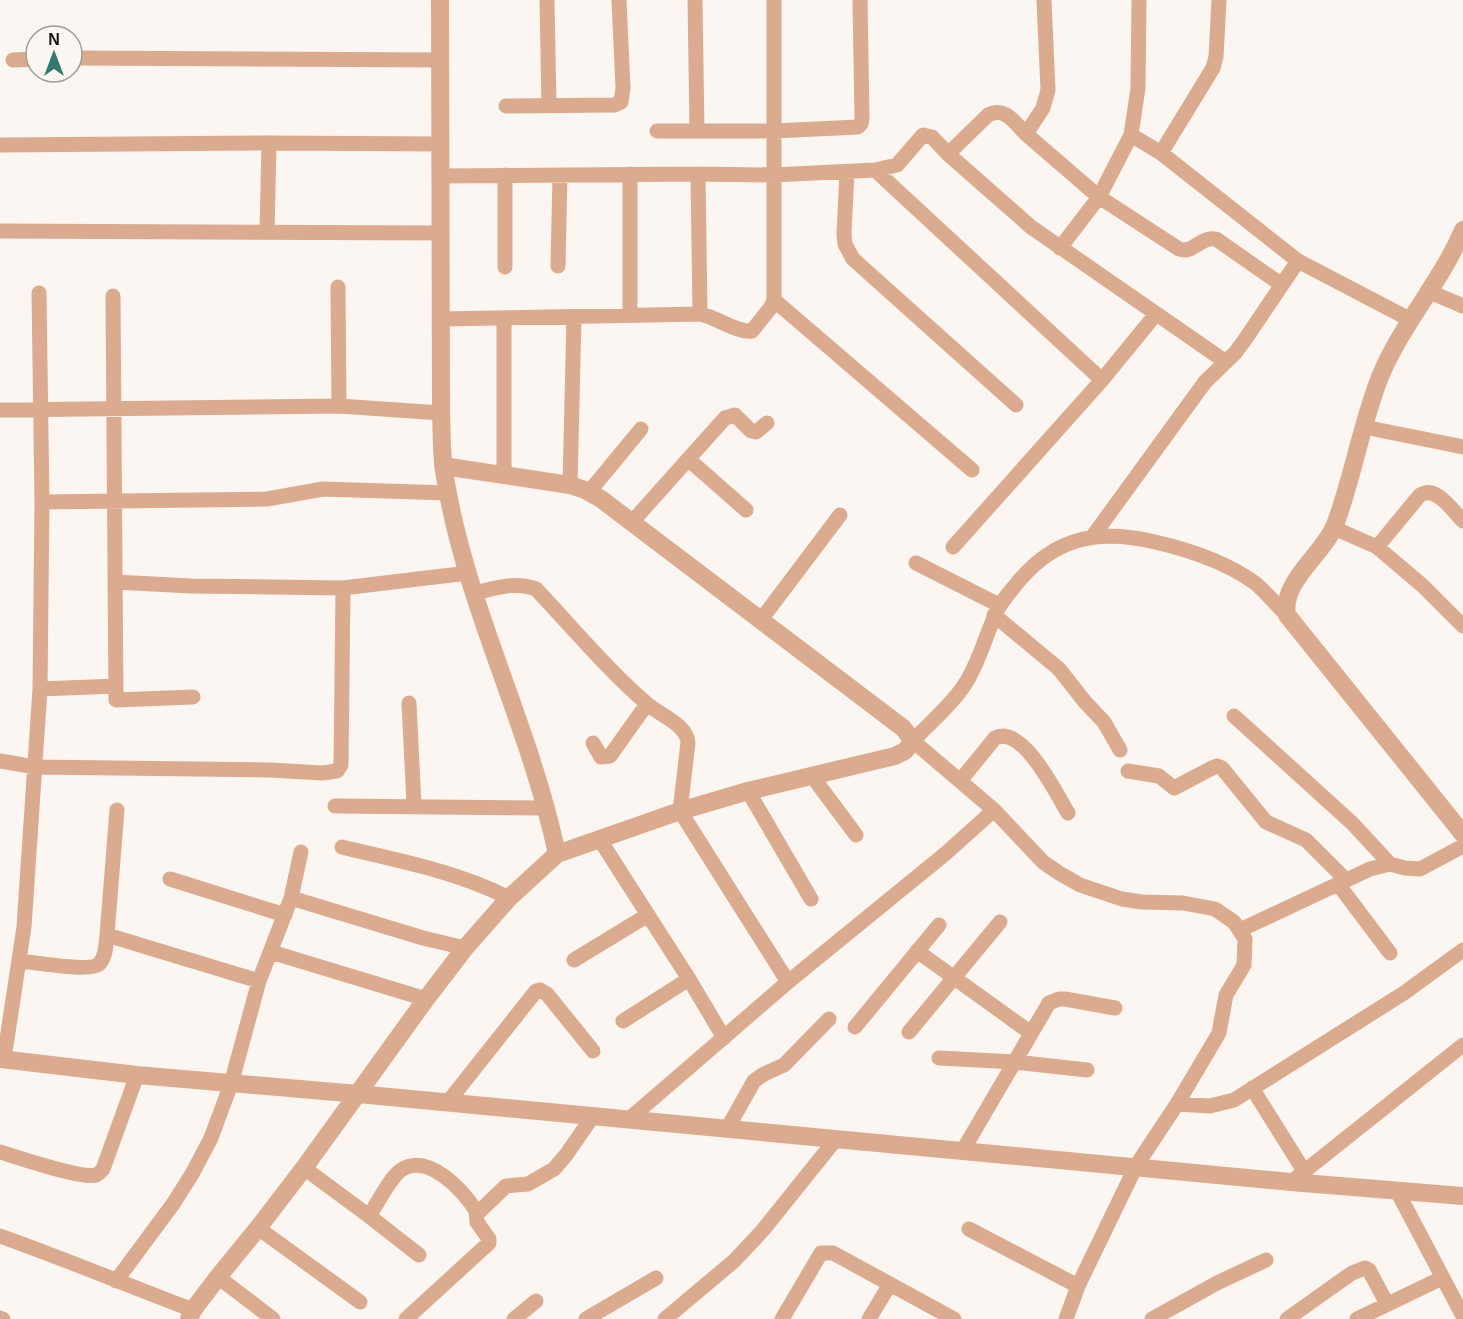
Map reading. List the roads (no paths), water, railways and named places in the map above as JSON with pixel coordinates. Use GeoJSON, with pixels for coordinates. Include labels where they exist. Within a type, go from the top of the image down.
{"type":"FeatureCollection","features":[{"type":"Feature","properties":{"kind":"street"},"geometry":{"type":"LineString","coordinates":[[440,0],[443,466],[468,573],[547,808],[557,854]]}},
{"type":"Feature","properties":{"kind":"street"},"geometry":{"type":"LineString","coordinates":[[547,0],[549,106]]}},
{"type":"Feature","properties":{"kind":"street"},"geometry":{"type":"LineString","coordinates":[[506,106],[614,105],[621,102],[623,88],[619,0]]}},
{"type":"Feature","properties":{"kind":"street"},"geometry":{"type":"LineString","coordinates":[[695,0],[697,130]]}},
{"type":"Feature","properties":{"kind":"street"},"geometry":{"type":"LineString","coordinates":[[441,319],[700,314],[712,316],[746,332],[752,331],[765,316],[774,300],[774,0]]}},
{"type":"Feature","properties":{"kind":"street"},"geometry":{"type":"LineString","coordinates":[[657,131],[774,131],[851,128],[861,124],[860,0]]}},
{"type":"Feature","properties":{"kind":"street"},"geometry":{"type":"LineString","coordinates":[[1026,134],[1043,108],[1048,90],[1044,0]]}},
{"type":"Feature","properties":{"kind":"street"},"geometry":{"type":"LineString","coordinates":[[1060,248],[1099,197],[1131,135],[1138,88],[1138,0]]}},
{"type":"Feature","properties":{"kind":"street"},"geometry":{"type":"LineString","coordinates":[[1161,153],[1213,68],[1219,0]]}},
{"type":"Feature","properties":{"kind":"street"},"geometry":{"type":"LineString","coordinates":[[84,58],[440,60]]}},
{"type":"Feature","properties":{"kind":"street"},"geometry":{"type":"LineString","coordinates":[[13,60],[24,60]]}},
{"type":"Feature","properties":{"kind":"street"},"geometry":{"type":"LineString","coordinates":[[948,154],[988,115],[994,112],[1006,114],[1099,197],[1179,249],[1185,251],[1207,238],[1216,239],[1282,285]]}},
{"type":"Feature","properties":{"kind":"street"},"geometry":{"type":"LineString","coordinates":[[440,176],[630,174],[773,176],[875,170],[897,165],[923,135],[932,137],[948,154],[1031,227],[1226,362]]}},
{"type":"Feature","properties":{"kind":"street"},"geometry":{"type":"LineString","coordinates":[[1131,135],[1161,153],[1298,261],[1411,320]]}},
{"type":"Feature","properties":{"kind":"street"},"geometry":{"type":"LineString","coordinates":[[267,232],[269,143]]}},
{"type":"Feature","properties":{"kind":"street"},"geometry":{"type":"LineString","coordinates":[[0,145],[441,144]]}},
{"type":"Feature","properties":{"kind":"street"},"geometry":{"type":"LineString","coordinates":[[875,170],[1101,380]]}},
{"type":"Feature","properties":{"kind":"street"},"geometry":{"type":"LineString","coordinates":[[847,172],[844,234],[853,259],[1016,405]]}},
{"type":"Feature","properties":{"kind":"street"},"geometry":{"type":"LineString","coordinates":[[630,174],[630,315]]}},
{"type":"Feature","properties":{"kind":"street"},"geometry":{"type":"LineString","coordinates":[[698,174],[700,314]]}},
{"type":"Feature","properties":{"kind":"street"},"geometry":{"type":"LineString","coordinates":[[558,266],[560,175]]}},
{"type":"Feature","properties":{"kind":"street"},"geometry":{"type":"LineString","coordinates":[[504,267],[505,176]]}},
{"type":"Feature","properties":{"kind":"street"},"geometry":{"type":"LineString","coordinates":[[0,231],[441,233]]}},
{"type":"Feature","properties":{"kind":"street"},"geometry":{"type":"LineString","coordinates":[[1287,615],[1288,593],[1334,528],[1380,377],[1461,237]]}},
{"type":"Feature","properties":{"kind":"street"},"geometry":{"type":"LineString","coordinates":[[1093,536],[1205,382],[1244,341],[1298,261]]}},
{"type":"Feature","properties":{"kind":"street"},"geometry":{"type":"LineString","coordinates":[[338,287],[339,406]]}},
{"type":"Feature","properties":{"kind":"street"},"geometry":{"type":"LineString","coordinates":[[1430,292],[1463,306]]}},
{"type":"Feature","properties":{"kind":"street"},"geometry":{"type":"LineString","coordinates":[[39,293],[42,502],[40,689],[24,927],[2,1059],[231,1084],[1136,1166],[1298,1177],[1397,1191],[1463,1196]]}},
{"type":"Feature","properties":{"kind":"street"},"geometry":{"type":"LineString","coordinates":[[113,296],[116,700],[193,697]]}},
{"type":"Feature","properties":{"kind":"street"},"geometry":{"type":"LineString","coordinates":[[774,300],[972,470]]}},
{"type":"Feature","properties":{"kind":"street"},"geometry":{"type":"LineString","coordinates":[[953,547],[1101,380],[1156,314]]}},
{"type":"Feature","properties":{"kind":"street"},"geometry":{"type":"LineString","coordinates":[[570,485],[574,317]]}},
{"type":"Feature","properties":{"kind":"street"},"geometry":{"type":"LineString","coordinates":[[504,318],[504,474]]}},
{"type":"Feature","properties":{"kind":"street"},"geometry":{"type":"LineString","coordinates":[[0,410],[339,406],[441,413]]}},
{"type":"Feature","properties":{"kind":"street"},"geometry":{"type":"LineString","coordinates":[[632,522],[725,418],[730,415],[739,418],[751,431],[756,432],[766,423]]}},
{"type":"Feature","properties":{"kind":"street"},"geometry":{"type":"LineString","coordinates":[[1364,427],[1463,447]]}},
{"type":"Feature","properties":{"kind":"street"},"geometry":{"type":"LineString","coordinates":[[589,492],[641,429]]}},
{"type":"Feature","properties":{"kind":"street"},"geometry":{"type":"LineString","coordinates":[[688,459],[746,510]]}},
{"type":"Feature","properties":{"kind":"street"},"geometry":{"type":"LineString","coordinates":[[443,466],[570,485],[589,492],[632,522],[903,728],[913,741],[994,810],[1042,862],[1080,885],[1122,899],[1183,903],[1215,909],[1226,914],[1240,930],[1245,939],[1244,965],[1226,995],[1219,1033],[1177,1104],[1136,1166],[1078,1286],[1066,1319]]}},
{"type":"Feature","properties":{"kind":"street"},"geometry":{"type":"LineString","coordinates":[[42,502],[267,500],[323,489],[448,493]]}},
{"type":"Feature","properties":{"kind":"street"},"geometry":{"type":"LineString","coordinates":[[1377,547],[1425,492],[1432,492],[1438,496],[1463,521]]}},
{"type":"Feature","properties":{"kind":"street"},"geometry":{"type":"LineString","coordinates":[[760,621],[840,515]]}},
{"type":"Feature","properties":{"kind":"street"},"geometry":{"type":"LineString","coordinates":[[1334,528],[1377,547],[1423,586],[1463,627]]}},
{"type":"Feature","properties":{"kind":"street"},"geometry":{"type":"LineString","coordinates":[[0,1236],[54,1255],[191,1314],[304,1168],[465,948],[509,897],[557,854],[680,811],[748,791],[895,756],[906,751],[966,683],[997,610],[1021,577],[1042,557],[1066,543],[1093,536],[1119,536],[1145,540],[1209,558],[1256,584],[1287,615],[1463,834]]}},
{"type":"Feature","properties":{"kind":"street"},"geometry":{"type":"LineString","coordinates":[[916,563],[997,610],[1059,669],[1104,722],[1120,750]]}},
{"type":"Feature","properties":{"kind":"street"},"geometry":{"type":"LineString","coordinates":[[115,582],[191,586],[343,588],[468,573]]}},
{"type":"Feature","properties":{"kind":"street"},"geometry":{"type":"LineString","coordinates":[[475,593],[521,584],[536,589],[647,704],[683,730],[688,738],[680,811],[788,982]]}},
{"type":"Feature","properties":{"kind":"street"},"geometry":{"type":"LineString","coordinates":[[0,761],[35,767],[271,770],[322,773],[337,771],[341,765],[343,588]]}},
{"type":"Feature","properties":{"kind":"street"},"geometry":{"type":"LineString","coordinates":[[40,689],[116,686]]}},
{"type":"Feature","properties":{"kind":"street"},"geometry":{"type":"LineString","coordinates":[[409,703],[414,805]]}},
{"type":"Feature","properties":{"kind":"street"},"geometry":{"type":"LineString","coordinates":[[593,743],[601,757],[610,756],[647,704]]}},
{"type":"Feature","properties":{"kind":"street"},"geometry":{"type":"LineString","coordinates":[[1234,716],[1352,824],[1390,864]]}},
{"type":"Feature","properties":{"kind":"street"},"geometry":{"type":"LineString","coordinates":[[960,781],[995,738],[1009,737],[1035,759],[1068,813]]}},
{"type":"Feature","properties":{"kind":"street"},"geometry":{"type":"LineString","coordinates":[[1128,771],[1159,776],[1174,788],[1212,768],[1217,766],[1222,768],[1266,822],[1306,840],[1342,882],[1390,953]]}},
{"type":"Feature","properties":{"kind":"street"},"geometry":{"type":"LineString","coordinates":[[812,776],[856,835]]}},
{"type":"Feature","properties":{"kind":"street"},"geometry":{"type":"LineString","coordinates":[[748,791],[811,899]]}},
{"type":"Feature","properties":{"kind":"street"},"geometry":{"type":"LineString","coordinates":[[336,806],[547,808]]}},
{"type":"Feature","properties":{"kind":"street"},"geometry":{"type":"LineString","coordinates":[[19,961],[89,968],[96,967],[100,963],[104,955],[107,935],[117,810]]}},
{"type":"Feature","properties":{"kind":"street"},"geometry":{"type":"LineString","coordinates":[[628,1120],[788,982],[945,854],[994,810]]}},
{"type":"Feature","properties":{"kind":"street"},"geometry":{"type":"LineString","coordinates":[[600,840],[724,1038]]}},
{"type":"Feature","properties":{"kind":"street"},"geometry":{"type":"LineString","coordinates":[[1240,930],[1370,869],[1390,864],[1420,869],[1463,846]]}},
{"type":"Feature","properties":{"kind":"street"},"geometry":{"type":"LineString","coordinates":[[342,847],[437,870],[480,883],[509,897]]}},
{"type":"Feature","properties":{"kind":"street"},"geometry":{"type":"LineString","coordinates":[[116,1281],[192,1174],[211,1138],[231,1084],[260,981],[291,897],[301,852]]}},
{"type":"Feature","properties":{"kind":"street"},"geometry":{"type":"LineString","coordinates":[[170,879],[285,915]]}},
{"type":"Feature","properties":{"kind":"street"},"geometry":{"type":"LineString","coordinates":[[291,897],[465,948]]}},
{"type":"Feature","properties":{"kind":"street"},"geometry":{"type":"LineString","coordinates":[[574,960],[648,915]]}},
{"type":"Feature","properties":{"kind":"street"},"geometry":{"type":"LineString","coordinates":[[909,1032],[1000,922]]}},
{"type":"Feature","properties":{"kind":"street"},"geometry":{"type":"LineString","coordinates":[[855,1027],[939,925]]}},
{"type":"Feature","properties":{"kind":"street"},"geometry":{"type":"LineString","coordinates":[[107,935],[260,981]]}},
{"type":"Feature","properties":{"kind":"street"},"geometry":{"type":"LineString","coordinates":[[1177,1104],[1210,1106],[1234,1100],[1404,993],[1463,950]]}},
{"type":"Feature","properties":{"kind":"street"},"geometry":{"type":"LineString","coordinates":[[917,951],[1031,1033]]}},
{"type":"Feature","properties":{"kind":"street"},"geometry":{"type":"LineString","coordinates":[[271,952],[426,999]]}},
{"type":"Feature","properties":{"kind":"street"},"geometry":{"type":"LineString","coordinates":[[624,1021],[689,979]]}},
{"type":"Feature","properties":{"kind":"street"},"geometry":{"type":"LineString","coordinates":[[448,1102],[536,991],[544,991],[547,994],[593,1051]]}},
{"type":"Feature","properties":{"kind":"street"},"geometry":{"type":"LineString","coordinates":[[963,1150],[1046,1008],[1053,1000],[1065,999],[1115,1008]]}},
{"type":"Feature","properties":{"kind":"street"},"geometry":{"type":"LineString","coordinates":[[727,1129],[754,1081],[784,1065],[830,1019]]}},
{"type":"Feature","properties":{"kind":"street"},"geometry":{"type":"LineString","coordinates":[[1298,1177],[1463,1045]]}},
{"type":"Feature","properties":{"kind":"street"},"geometry":{"type":"LineString","coordinates":[[939,1058],[1014,1062],[1087,1070]]}},
{"type":"Feature","properties":{"kind":"street"},"geometry":{"type":"LineString","coordinates":[[0,1152],[61,1170],[91,1175],[100,1173],[137,1075]]}},
{"type":"Feature","properties":{"kind":"street"},"geometry":{"type":"LineString","coordinates":[[1252,1088],[1298,1177]]}},
{"type":"Feature","properties":{"kind":"street"},"geometry":{"type":"LineString","coordinates":[[476,1211],[484,1208],[506,1186],[528,1184],[554,1169],[593,1116]]}},
{"type":"Feature","properties":{"kind":"street"},"geometry":{"type":"LineString","coordinates":[[671,1318],[734,1261],[763,1230],[836,1139]]}},
{"type":"Feature","properties":{"kind":"street"},"geometry":{"type":"LineString","coordinates":[[369,1216],[396,1175],[408,1167],[433,1169],[469,1200],[476,1211],[477,1222],[489,1239],[489,1243],[406,1319]]}},
{"type":"Feature","properties":{"kind":"street"},"geometry":{"type":"LineString","coordinates":[[304,1168],[419,1255]]}},
{"type":"Feature","properties":{"kind":"street"},"geometry":{"type":"LineString","coordinates":[[1397,1191],[1463,1316]]}},
{"type":"Feature","properties":{"kind":"street"},"geometry":{"type":"LineString","coordinates":[[258,1228],[360,1302]]}},
{"type":"Feature","properties":{"kind":"street"},"geometry":{"type":"LineString","coordinates":[[969,1229],[1078,1286]]}},
{"type":"Feature","properties":{"kind":"street"},"geometry":{"type":"LineString","coordinates":[[782,1319],[821,1253],[833,1253],[954,1319]]}},
{"type":"Feature","properties":{"kind":"street"},"geometry":{"type":"LineString","coordinates":[[1152,1319],[1217,1283],[1266,1260]]}},
{"type":"Feature","properties":{"kind":"street"},"geometry":{"type":"LineString","coordinates":[[1287,1319],[1352,1273],[1365,1268],[1369,1270],[1387,1304]]}},
{"type":"Feature","properties":{"kind":"street"},"geometry":{"type":"LineString","coordinates":[[218,1277],[273,1319]]}},
{"type":"Feature","properties":{"kind":"street"},"geometry":{"type":"LineString","coordinates":[[586,1319],[656,1278]]}},
{"type":"Feature","properties":{"kind":"street"},"geometry":{"type":"LineString","coordinates":[[1357,1319],[1442,1278]]}},
{"type":"Feature","properties":{"kind":"street"},"geometry":{"type":"LineString","coordinates":[[869,1319],[890,1284]]}},
{"type":"Feature","properties":{"kind":"street"},"geometry":{"type":"LineString","coordinates":[[514,1319],[536,1301]]}}]}
